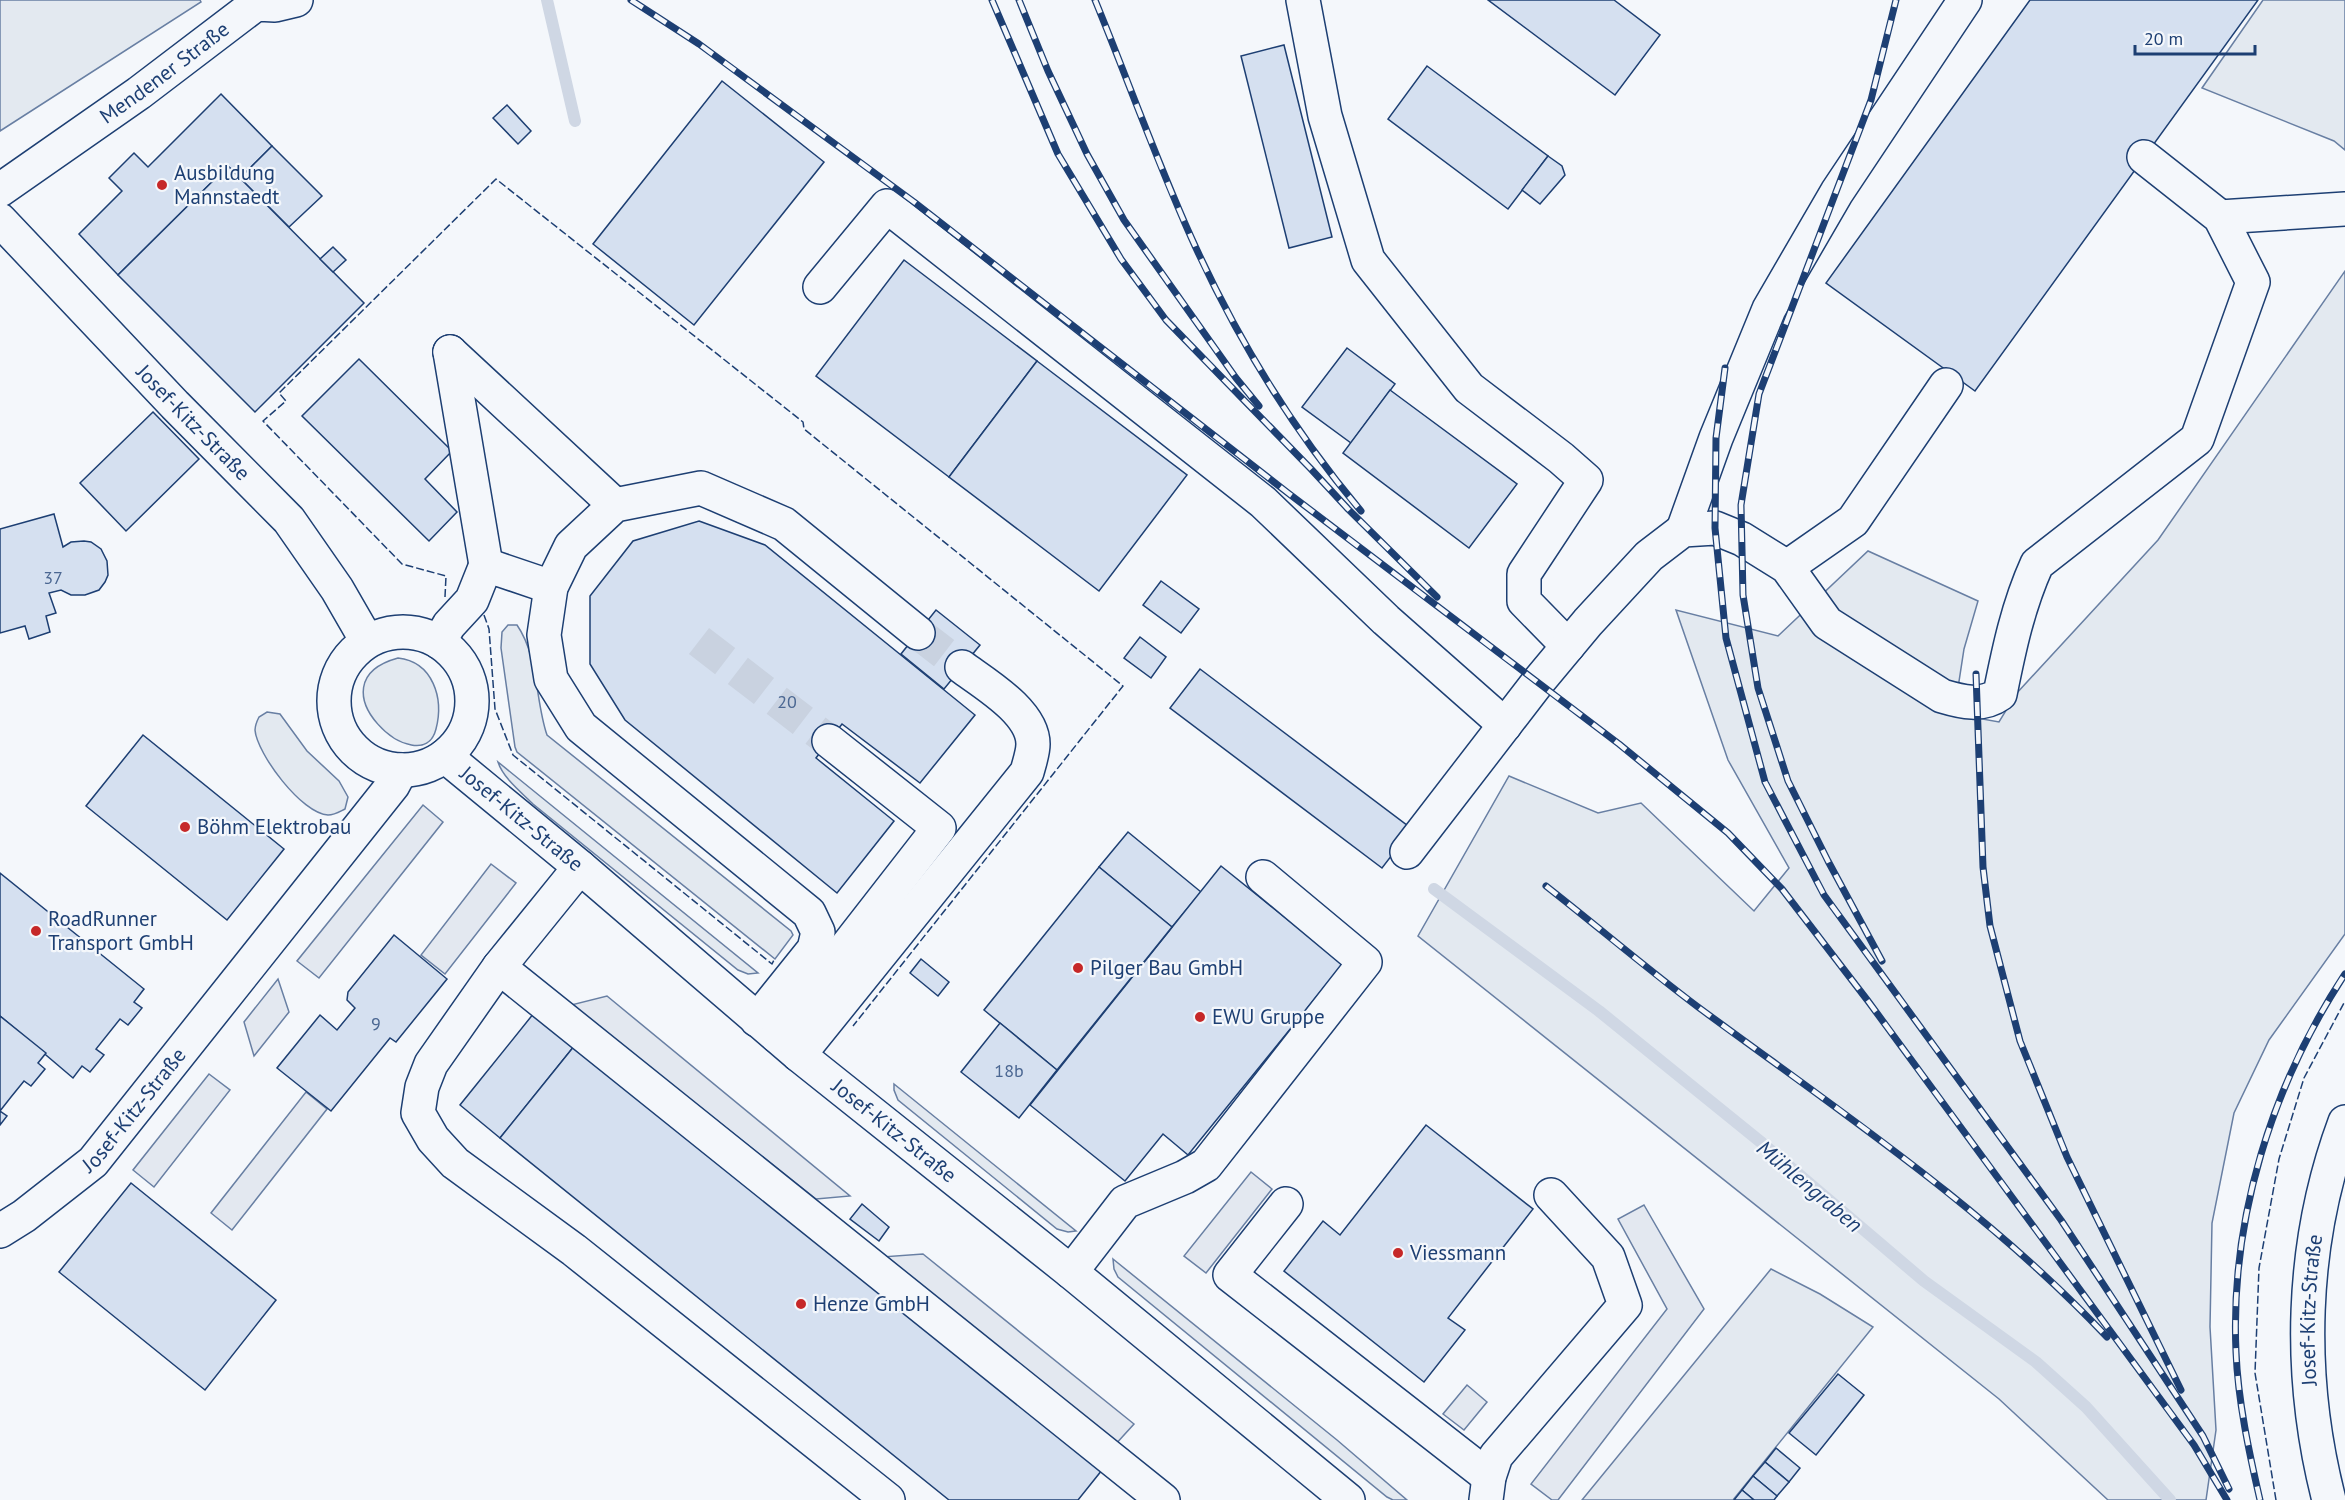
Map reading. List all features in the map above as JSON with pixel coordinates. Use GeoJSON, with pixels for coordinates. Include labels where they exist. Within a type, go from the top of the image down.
{"type":"FeatureCollection","features":[{"type":"Feature","properties":{"kind":"street","name":"Mendener Straße"},"geometry":{"type":"LineString","coordinates":[[0,190],[139,93],[254,2],[275,5],[296,0]]}},
{"type":"Feature","properties":{"kind":"street"},"geometry":{"type":"LineString","coordinates":[[1303,0],[1325,116],[1368,260],[1469,388],[1561,458],[1586,480],[1524,574],[1524,601],[1568,646]]}},
{"type":"Feature","properties":{"kind":"street"},"geometry":{"type":"LineString","coordinates":[[1407,852],[1568,646],[1649,556],[1683,530],[1716,438],[1769,309],[1837,192],[1965,0]]}},
{"type":"Feature","properties":{"kind":"street"},"geometry":{"type":"LineString","coordinates":[[1683,530],[1715,528],[1742,538],[1787,567],[1827,623],[1942,696],[1958,701],[1977,702],[1990,701],[2000,694],[2014,624],[2037,564],[2197,439],[2253,282],[2220,217],[2144,157]]}},
{"type":"Feature","properties":{"kind":"street"},"geometry":{"type":"LineString","coordinates":[[820,287],[888,206],[1263,502],[1386,620],[1505,725]]}},
{"type":"Feature","properties":{"kind":"street"},"geometry":{"type":"LineString","coordinates":[[2220,217],[2345,209]]}},
{"type":"Feature","properties":{"kind":"street","name":"Josef-Kitz-Straße"},"geometry":{"type":"LineString","coordinates":[[0,220],[175,405],[289,520],[337,589],[367,641]]}},
{"type":"Feature","properties":{"kind":"street"},"geometry":{"type":"LineString","coordinates":[[439,642],[448,625],[472,600],[486,565],[450,352],[615,505]]}},
{"type":"Feature","properties":{"kind":"street"},"geometry":{"type":"LineString","coordinates":[[1787,567],[1852,521],[1946,385]]}},
{"type":"Feature","properties":{"kind":"street"},"geometry":{"type":"LineString","coordinates":[[778,1037],[814,949],[818,932],[809,913],[581,727],[551,679],[544,635],[551,587],[571,546],[615,505],[701,488],[784,524],[918,633]]}},
{"type":"Feature","properties":{"kind":"street"},"geometry":{"type":"LineString","coordinates":[[486,565],[551,587]]}},
{"type":"Feature","properties":{"kind":"street"},"geometry":{"type":"LineString","coordinates":[[404,632],[423,634],[439,642],[456,657],[468,676],[472,698],[470,720],[461,740],[445,756],[424,767],[401,770],[380,766],[361,756],[347,741],[338,722],[334,700],[337,679],[344,664],[354,651],[367,641],[385,634],[404,632]]}},
{"type":"Feature","properties":{"kind":"street"},"geometry":{"type":"LineString","coordinates":[[778,1037],[1027,772],[1033,744],[1025,720],[1005,699],[962,667]]}},
{"type":"Feature","properties":{"kind":"street"},"geometry":{"type":"LineString","coordinates":[[778,1037],[939,828],[829,741]]}},
{"type":"Feature","properties":{"kind":"street","name":"Josef-Kitz-Straße"},"geometry":{"type":"LineString","coordinates":[[445,756],[580,867],[778,1037],[1071,1272],[1337,1496]]}},
{"type":"Feature","properties":{"kind":"street","name":"Josef-Kitz-Straße"},"geometry":{"type":"LineString","coordinates":[[0,1232],[93,1162],[393,786],[401,770]]}},
{"type":"Feature","properties":{"kind":"street"},"geometry":{"type":"LineString","coordinates":[[580,867],[499,967],[431,1064],[422,1087],[418,1113],[433,1139],[455,1163],[574,1250],[888,1500]]}},
{"type":"Feature","properties":{"kind":"street"},"geometry":{"type":"LineString","coordinates":[[1071,1272],[1125,1202],[1185,1177],[1206,1165],[1365,963],[1263,878]]}},
{"type":"Feature","properties":{"kind":"street"},"geometry":{"type":"LineString","coordinates":[[499,967],[1162,1500]]}},
{"type":"Feature","properties":{"kind":"street","name":"Josef-Kitz-Straße"},"geometry":{"type":"LineString","coordinates":[[2329,1500],[2318,1460],[2309,1389],[2306,1314],[2318,1215],[2333,1153],[2345,1122]]}},
{"type":"Feature","properties":{"kind":"street"},"geometry":{"type":"LineString","coordinates":[[1286,1204],[1230,1275],[1488,1488],[1496,1456],[1625,1305],[1608,1257],[1551,1195]]}},
{"type":"Feature","properties":{"kind":"shaded area"},"geometry":{"type":"Polygon","coordinates":[[[0,0],[200,0],[201,2],[0,131],[0,0]]]}},
{"type":"Feature","properties":{"kind":"shaded area"},"geometry":{"type":"Polygon","coordinates":[[[2263,0],[2345,0],[2345,150],[2334,141],[2202,88],[2263,0]]]}},
{"type":"Feature","properties":{"kind":"shaded area"},"geometry":{"type":"Polygon","coordinates":[[[2345,271],[2345,934],[2269,1040],[2234,1113],[2212,1223],[2210,1327],[2216,1430],[2206,1500],[2108,1500],[1999,1399],[1418,936],[1509,776],[1598,813],[1641,803],[1754,911],[1789,868],[1728,760],[1676,610],[1778,636],[1868,551],[1978,601],[1964,649],[1954,714],[1999,722],[2016,694],[2158,540],[2345,271]]]}},
{"type":"Feature","properties":{"kind":"shaded area"},"geometry":{"type":"Polygon","coordinates":[[[508,625],[517,625],[529,651],[547,735],[791,931],[793,935],[775,959],[517,752],[501,648],[502,632],[508,625]]]}},
{"type":"Feature","properties":{"kind":"shaded area"},"geometry":{"type":"Polygon","coordinates":[[[398,658],[420,666],[428,674],[437,694],[436,729],[427,743],[411,745],[394,738],[378,724],[366,706],[364,688],[373,671],[398,658]]]}},
{"type":"Feature","properties":{"kind":"shaded area"},"geometry":{"type":"Polygon","coordinates":[[[267,712],[280,714],[307,751],[339,781],[348,797],[345,809],[330,815],[317,812],[306,805],[282,781],[264,753],[255,730],[259,717],[267,712]]]}},
{"type":"Feature","properties":{"kind":"shaded area"},"geometry":{"type":"Polygon","coordinates":[[[498,762],[758,973],[748,974],[738,970],[533,804],[508,779],[498,762]]]}},
{"type":"Feature","properties":{"kind":"shaded area"},"geometry":{"type":"Polygon","coordinates":[[[423,805],[443,822],[319,978],[297,961],[423,805]]]}},
{"type":"Feature","properties":{"kind":"shaded area"},"geometry":{"type":"Polygon","coordinates":[[[491,864],[516,883],[445,974],[421,955],[491,864]]]}},
{"type":"Feature","properties":{"kind":"shaded area"},"geometry":{"type":"Polygon","coordinates":[[[278,979],[289,1012],[254,1056],[244,1022],[278,979]]]}},
{"type":"Feature","properties":{"kind":"shaded area"},"geometry":{"type":"Polygon","coordinates":[[[607,996],[850,1196],[816,1199],[571,1005],[607,996]]]}},
{"type":"Feature","properties":{"kind":"shaded area"},"geometry":{"type":"Polygon","coordinates":[[[209,1074],[230,1090],[154,1187],[133,1170],[209,1074]]]}},
{"type":"Feature","properties":{"kind":"shaded area"},"geometry":{"type":"Polygon","coordinates":[[[894,1084],[1076,1231],[1068,1232],[1057,1229],[898,1100],[894,1084]]]}},
{"type":"Feature","properties":{"kind":"shaded area"},"geometry":{"type":"Polygon","coordinates":[[[306,1092],[327,1109],[232,1230],[211,1213],[306,1092]]]}},
{"type":"Feature","properties":{"kind":"shaded area"},"geometry":{"type":"Polygon","coordinates":[[[1251,1172],[1272,1189],[1206,1273],[1184,1256],[1251,1172]]]}},
{"type":"Feature","properties":{"kind":"shaded area"},"geometry":{"type":"Polygon","coordinates":[[[1644,1205],[1704,1309],[1558,1500],[1552,1500],[1531,1484],[1667,1309],[1618,1219],[1644,1205]]]}},
{"type":"Feature","properties":{"kind":"shaded area"},"geometry":{"type":"Polygon","coordinates":[[[923,1254],[1134,1424],[1114,1446],[881,1257],[923,1254]]]}},
{"type":"Feature","properties":{"kind":"shaded area"},"geometry":{"type":"Polygon","coordinates":[[[1113,1259],[1337,1440],[1407,1500],[1393,1500],[1387,1497],[1118,1277],[1113,1259]]]}},
{"type":"Feature","properties":{"kind":"shaded area"},"geometry":{"type":"Polygon","coordinates":[[[1771,1269],[1820,1294],[1873,1327],[1733,1500],[1582,1500],[1771,1269]]]}},
{"type":"Feature","properties":{"kind":"shaded area"},"geometry":{"type":"Polygon","coordinates":[[[1467,1385],[1487,1402],[1464,1430],[1443,1414],[1467,1385]]]}},
{"type":"Feature","properties":{"kind":"building"},"geometry":{"type":"Polygon","coordinates":[[[1488,0],[1614,0],[1660,35],[1615,95],[1488,0]]]}},
{"type":"Feature","properties":{"kind":"building"},"geometry":{"type":"Polygon","coordinates":[[[2030,0],[2258,0],[1975,391],[1826,283],[2030,0]]]}},
{"type":"Feature","properties":{"kind":"building"},"geometry":{"type":"Polygon","coordinates":[[[1284,45],[1332,237],[1289,248],[1241,56],[1284,45]]]}},
{"type":"Feature","properties":{"kind":"building"},"geometry":{"type":"Polygon","coordinates":[[[1427,66],[1548,156],[1508,209],[1388,119],[1427,66]]]}},
{"type":"Feature","properties":{"kind":"building"},"geometry":{"type":"Polygon","coordinates":[[[722,81],[824,162],[694,325],[593,244],[722,81]]]}},
{"type":"Feature","properties":{"kind":"building","name":"Ausbildung Mannstaedt"},"geometry":{"type":"Polygon","coordinates":[[[221,94],[272,146],[240,178],[228,166],[118,275],[79,234],[122,191],[109,178],[134,153],[148,167],[221,94]]]}},
{"type":"Feature","properties":{"kind":"building"},"geometry":{"type":"Polygon","coordinates":[[[507,105],[531,131],[518,144],[493,118],[507,105]]]}},
{"type":"Feature","properties":{"kind":"building"},"geometry":{"type":"Polygon","coordinates":[[[272,146],[322,196],[289,227],[240,178],[272,146]]]}},
{"type":"Feature","properties":{"kind":"building"},"geometry":{"type":"Polygon","coordinates":[[[1548,156],[1562,166],[1565,175],[1540,204],[1522,190],[1548,156]]]}},
{"type":"Feature","properties":{"kind":"building"},"geometry":{"type":"Polygon","coordinates":[[[228,166],[364,303],[255,412],[118,275],[228,166]]]}},
{"type":"Feature","properties":{"kind":"building"},"geometry":{"type":"Polygon","coordinates":[[[333,247],[346,260],[333,272],[320,259],[333,247]]]}},
{"type":"Feature","properties":{"kind":"building"},"geometry":{"type":"Polygon","coordinates":[[[904,260],[1037,361],[949,477],[816,376],[904,260]]]}},
{"type":"Feature","properties":{"kind":"building"},"geometry":{"type":"Polygon","coordinates":[[[1347,348],[1395,384],[1351,443],[1302,407],[1347,348]]]}},
{"type":"Feature","properties":{"kind":"building"},"geometry":{"type":"Polygon","coordinates":[[[359,359],[452,451],[425,479],[457,512],[429,541],[302,416],[359,359]]]}},
{"type":"Feature","properties":{"kind":"building"},"geometry":{"type":"Polygon","coordinates":[[[1037,361],[1187,475],[1099,591],[949,477],[1037,361]]]}},
{"type":"Feature","properties":{"kind":"building"},"geometry":{"type":"Polygon","coordinates":[[[1390,390],[1517,484],[1469,548],[1343,453],[1390,390]]]}},
{"type":"Feature","properties":{"kind":"building"},"geometry":{"type":"Polygon","coordinates":[[[153,412],[199,459],[126,531],[80,483],[153,412]]]}},
{"type":"Feature","properties":{"kind":"building"},"geometry":{"type":"Polygon","coordinates":[[[54,514],[63,547],[71,542],[84,541],[91,542],[101,549],[107,561],[108,575],[105,582],[99,590],[85,595],[71,595],[61,590],[49,593],[56,613],[46,616],[50,632],[29,639],[25,626],[0,633],[0,529],[54,514]]]}},
{"type":"Feature","properties":{"kind":"building"},"geometry":{"type":"Polygon","coordinates":[[[699,521],[765,545],[975,715],[920,783],[842,724],[816,758],[894,821],[837,893],[625,720],[590,664],[590,596],[633,541],[699,521]]]}},
{"type":"Feature","properties":{"kind":"building"},"geometry":{"type":"Polygon","coordinates":[[[1161,581],[1199,609],[1181,633],[1143,605],[1161,581]]]}},
{"type":"Feature","properties":{"kind":"building"},"geometry":{"type":"Polygon","coordinates":[[[936,610],[980,645],[944,689],[901,654],[936,610]]]}},
{"type":"Feature","properties":{"kind":"building"},"geometry":{"type":"Polygon","coordinates":[[[1140,637],[1166,657],[1151,678],[1124,658],[1140,637]]]}},
{"type":"Feature","properties":{"kind":"building"},"geometry":{"type":"Polygon","coordinates":[[[1200,669],[1412,829],[1382,868],[1170,708],[1200,669]]]}},
{"type":"Feature","properties":{"kind":"building","name":"Böhm Elektrobau"},"geometry":{"type":"Polygon","coordinates":[[[143,735],[284,849],[227,920],[86,806],[143,735]]]}},
{"type":"Feature","properties":{"kind":"building"},"geometry":{"type":"Polygon","coordinates":[[[1128,832],[1201,892],[1172,927],[1099,867],[1128,832]]]}},
{"type":"Feature","properties":{"kind":"building","name":"EWU Gruppe"},"geometry":{"type":"Polygon","coordinates":[[[1221,866],[1343,964],[1188,1155],[1163,1134],[1125,1181],[1030,1105],[1221,866]]]}},
{"type":"Feature","properties":{"kind":"building","name":"Pilger Bau GmbH"},"geometry":{"type":"Polygon","coordinates":[[[1099,867],[1172,927],[1057,1070],[984,1010],[1099,867]]]}},
{"type":"Feature","properties":{"kind":"building","name":"RoadRunner Transport GmbH"},"geometry":{"type":"Polygon","coordinates":[[[0,873],[144,989],[134,1002],[142,1008],[128,1025],[120,1019],[96,1049],[104,1055],[90,1072],[82,1066],[73,1078],[0,1016],[0,873]]]}},
{"type":"Feature","properties":{"kind":"building"},"geometry":{"type":"Polygon","coordinates":[[[394,935],[447,979],[396,1042],[390,1038],[331,1111],[277,1068],[320,1015],[337,1030],[355,1008],[347,1000],[348,992],[394,935]]]}},
{"type":"Feature","properties":{"kind":"building"},"geometry":{"type":"Polygon","coordinates":[[[921,959],[949,982],[938,996],[910,973],[921,959]]]}},
{"type":"Feature","properties":{"kind":"building"},"geometry":{"type":"Polygon","coordinates":[[[534,1013],[575,1045],[500,1138],[460,1105],[534,1013]]]}},
{"type":"Feature","properties":{"kind":"building"},"geometry":{"type":"Polygon","coordinates":[[[0,1016],[46,1053],[38,1063],[45,1069],[31,1086],[24,1081],[0,1111],[0,1016]]]}},
{"type":"Feature","properties":{"kind":"building"},"geometry":{"type":"Polygon","coordinates":[[[1000,1023],[1057,1070],[1019,1118],[961,1072],[1000,1023]]]}},
{"type":"Feature","properties":{"kind":"building","name":"Henze GmbH"},"geometry":{"type":"Polygon","coordinates":[[[575,1045],[1102,1470],[1078,1500],[949,1500],[500,1138],[575,1045]]]}},
{"type":"Feature","properties":{"kind":"building"},"geometry":{"type":"Polygon","coordinates":[[[0,1111],[7,1116],[0,1125],[0,1111]]]}},
{"type":"Feature","properties":{"kind":"building","name":"Viessmann"},"geometry":{"type":"Polygon","coordinates":[[[1426,1125],[1533,1209],[1448,1318],[1465,1330],[1424,1382],[1284,1271],[1323,1221],[1340,1235],[1426,1125]]]}},
{"type":"Feature","properties":{"kind":"building"},"geometry":{"type":"Polygon","coordinates":[[[131,1183],[276,1300],[205,1390],[59,1272],[131,1183]]]}},
{"type":"Feature","properties":{"kind":"building"},"geometry":{"type":"Polygon","coordinates":[[[862,1204],[889,1227],[879,1241],[850,1219],[862,1204]]]}},
{"type":"Feature","properties":{"kind":"building"},"geometry":{"type":"Polygon","coordinates":[[[1838,1374],[1864,1395],[1816,1455],[1789,1433],[1838,1374]]]}},
{"type":"Feature","properties":{"kind":"building"},"geometry":{"type":"Polygon","coordinates":[[[1776,1448],[1800,1468],[1789,1482],[1765,1462],[1776,1448]]]}},
{"type":"Feature","properties":{"kind":"building"},"geometry":{"type":"Polygon","coordinates":[[[1765,1462],[1789,1482],[1777,1496],[1753,1476],[1765,1462]]]}},
{"type":"Feature","properties":{"kind":"building"},"geometry":{"type":"Polygon","coordinates":[[[1753,1476],[1777,1496],[1774,1500],[1754,1500],[1742,1490],[1753,1476]]]}},
{"type":"Feature","properties":{"kind":"building"},"geometry":{"type":"Polygon","coordinates":[[[1742,1490],[1754,1500],[1734,1500],[1742,1490]]]}},
{"type":"Feature","properties":{"kind":"waterway","name":"Mühlengraben"},"geometry":{"type":"LineString","coordinates":[[547,0],[575,121]]}},
{"type":"Feature","properties":{"kind":"waterway","name":"Mühlengraben"},"geometry":{"type":"LineString","coordinates":[[1434,889],[1599,1011],[1762,1143],[1924,1281],[2036,1362],[2086,1407],[2170,1500]]}},
{"type":"Feature","properties":{"kind":"tunnel"},"geometry":{"type":"LineString","coordinates":[[918,633],[962,667]]}},
{"type":"Feature","properties":{"kind":"tunnel"},"geometry":{"type":"LineString","coordinates":[[699,641],[829,741]]}},
{"type":"Feature","properties":{"kind":"railway"},"geometry":{"type":"LineString","coordinates":[[631,0],[699,44],[914,202],[1288,493],[1619,744],[1728,833],[1782,889],[1868,1001],[2194,1445],[2227,1500]]}},
{"type":"Feature","properties":{"kind":"railway"},"geometry":{"type":"LineString","coordinates":[[992,0],[1058,154],[1121,259],[1166,320],[1348,509],[1437,597]]}},
{"type":"Feature","properties":{"kind":"railway"},"geometry":{"type":"LineString","coordinates":[[1019,0],[1048,71],[1087,154],[1124,220],[1236,378],[1259,406]]}},
{"type":"Feature","properties":{"kind":"railway"},"geometry":{"type":"LineString","coordinates":[[1095,0],[1178,208],[1226,310],[1288,414],[1361,511]]}},
{"type":"Feature","properties":{"kind":"railway"},"geometry":{"type":"LineString","coordinates":[[1882,961],[1788,781],[1758,688],[1743,595],[1741,505],[1759,394],[1871,100],[1896,0]]}},
{"type":"Feature","properties":{"kind":"railway"},"geometry":{"type":"LineString","coordinates":[[1725,368],[1716,438],[1715,528],[1726,638],[1765,782],[1824,895],[2061,1220],[2203,1436],[2229,1489]]}},
{"type":"Feature","properties":{"kind":"railway"},"geometry":{"type":"LineString","coordinates":[[1976,674],[1983,867],[1990,926],[2020,1041],[2067,1157],[2181,1390]]}},
{"type":"Feature","properties":{"kind":"railway"},"geometry":{"type":"LineString","coordinates":[[1546,886],[1679,992],[1857,1123],[1962,1204],[2060,1290],[2107,1337]]}},
{"type":"Feature","properties":{"kind":"railway"},"geometry":{"type":"LineString","coordinates":[[2260,1500],[2245,1426],[2237,1370],[2236,1302],[2240,1252],[2261,1155],[2277,1107],[2296,1061],[2345,974]]}},
{"type":"Feature","properties":{"kind":"fence"},"geometry":{"type":"LineString","coordinates":[[445,597],[446,576],[402,564],[263,421],[286,401],[279,393],[496,179],[803,422],[804,429],[1123,686],[853,1026]]}},
{"type":"Feature","properties":{"kind":"fence"},"geometry":{"type":"LineString","coordinates":[[484,615],[489,629],[495,709],[513,755],[772,964],[774,960]]}},
{"type":"Feature","properties":{"kind":"fence"},"geometry":{"type":"LineString","coordinates":[[2276,1500],[2255,1373],[2259,1268],[2279,1159],[2304,1078],[2345,1001]]}},
{"type":"Feature","properties":{"kind":"place","name":"Ausbildung Mannstaedt"},"geometry":{"type":"Point","coordinates":[162,185]}},
{"type":"Feature","properties":{"kind":"place","name":"Böhm Elektrobau"},"geometry":{"type":"Point","coordinates":[185,827]}},
{"type":"Feature","properties":{"kind":"place","name":"RoadRunner Transport GmbH"},"geometry":{"type":"Point","coordinates":[36,931]}},
{"type":"Feature","properties":{"kind":"place","name":"Pilger Bau GmbH"},"geometry":{"type":"Point","coordinates":[1078,968]}},
{"type":"Feature","properties":{"kind":"place","name":"EWU Gruppe"},"geometry":{"type":"Point","coordinates":[1200,1017]}},
{"type":"Feature","properties":{"kind":"place","name":"Viessmann"},"geometry":{"type":"Point","coordinates":[1398,1253]}},
{"type":"Feature","properties":{"kind":"place","name":"Henze GmbH"},"geometry":{"type":"Point","coordinates":[801,1304]}}]}
